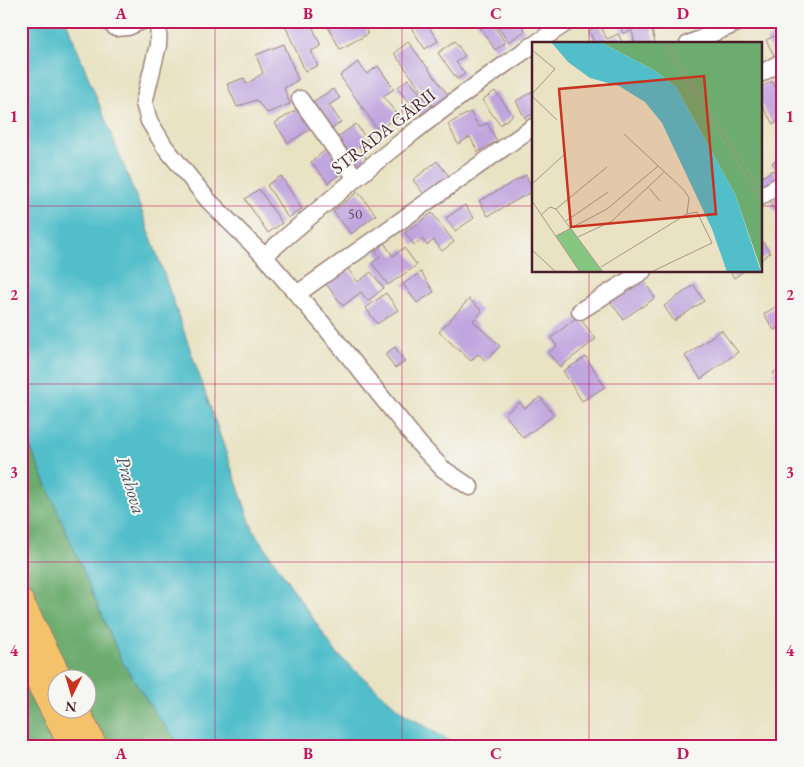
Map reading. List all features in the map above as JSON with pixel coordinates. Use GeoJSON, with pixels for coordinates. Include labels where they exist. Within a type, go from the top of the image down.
{"type":"FeatureCollection","features":[{"type":"Feature","properties":{"kind":"highway"},"geometry":{"type":"LineString","coordinates":[[21,601],[57,670]]}},
{"type":"Feature","properties":{"kind":"highway"},"geometry":{"type":"LineString","coordinates":[[21,648],[71,746]]}},
{"type":"Feature","properties":{"kind":"highway"},"geometry":{"type":"LineString","coordinates":[[82,720],[96,746]]}},
{"type":"Feature","properties":{"kind":"street"},"geometry":{"type":"LineString","coordinates":[[107,21],[116,28],[128,27],[142,21]]}},
{"type":"Feature","properties":{"kind":"street"},"geometry":{"type":"LineString","coordinates":[[159,21],[158,45],[144,103],[149,121],[165,147],[208,200],[264,256],[297,294],[420,445],[443,469],[470,487]]}},
{"type":"Feature","properties":{"kind":"street","name":"STRADA GĂRII"},"geometry":{"type":"LineString","coordinates":[[538,42],[569,21]]}},
{"type":"Feature","properties":{"kind":"street"},"geometry":{"type":"LineString","coordinates":[[693,42],[742,21]]}},
{"type":"Feature","properties":{"kind":"street","name":"STRADA GĂRII"},"geometry":{"type":"LineString","coordinates":[[264,256],[355,177],[478,82],[532,46]]}},
{"type":"Feature","properties":{"kind":"street"},"geometry":{"type":"LineString","coordinates":[[762,73],[783,62]]}},
{"type":"Feature","properties":{"kind":"street"},"geometry":{"type":"LineString","coordinates":[[300,99],[355,177]]}},
{"type":"Feature","properties":{"kind":"street"},"geometry":{"type":"LineString","coordinates":[[297,294],[532,128]]}},
{"type":"Feature","properties":{"kind":"street"},"geometry":{"type":"LineString","coordinates":[[762,196],[783,183]]}},
{"type":"Feature","properties":{"kind":"street"},"geometry":{"type":"LineString","coordinates":[[580,311],[640,272]]}},
{"type":"Feature","properties":{"kind":"green space"},"geometry":{"type":"Polygon","coordinates":[[[21,425],[121,660],[157,716],[181,746],[21,746],[21,425]]]}},
{"type":"Feature","properties":{"kind":"water","name":"Prahova"},"geometry":{"type":"Polygon","coordinates":[[[21,21],[66,21],[144,217],[253,530],[337,654],[402,712],[458,746],[181,746],[157,716],[121,660],[21,425],[21,21]]]}},
{"type":"Feature","properties":{"kind":"building"},"geometry":{"type":"Polygon","coordinates":[[[298,21],[300,26],[310,21],[321,46],[311,51],[318,66],[305,71],[284,23],[298,21]]]}},
{"type":"Feature","properties":{"kind":"building"},"geometry":{"type":"Polygon","coordinates":[[[325,21],[361,21],[368,34],[340,49],[325,21]]]}},
{"type":"Feature","properties":{"kind":"building"},"geometry":{"type":"Polygon","coordinates":[[[407,21],[425,21],[438,41],[425,49],[407,21]]]}},
{"type":"Feature","properties":{"kind":"building"},"geometry":{"type":"Polygon","coordinates":[[[476,21],[491,21],[505,43],[495,50],[476,21]]]}},
{"type":"Feature","properties":{"kind":"building"},"geometry":{"type":"Polygon","coordinates":[[[494,21],[519,21],[525,31],[508,42],[494,21]]]}},
{"type":"Feature","properties":{"kind":"building"},"geometry":{"type":"Polygon","coordinates":[[[650,21],[655,42],[635,42],[632,31],[623,33],[621,28],[650,21]]]}},
{"type":"Feature","properties":{"kind":"building"},"geometry":{"type":"Polygon","coordinates":[[[656,21],[675,21],[659,28],[656,21]]]}},
{"type":"Feature","properties":{"kind":"building"},"geometry":{"type":"Polygon","coordinates":[[[600,25],[607,39],[618,34],[622,42],[594,42],[589,31],[600,25]]]}},
{"type":"Feature","properties":{"kind":"building"},"geometry":{"type":"Polygon","coordinates":[[[783,32],[783,55],[776,59],[766,40],[783,32]]]}},
{"type":"Feature","properties":{"kind":"building"},"geometry":{"type":"Polygon","coordinates":[[[455,41],[465,56],[456,62],[465,74],[457,79],[438,53],[455,41]]]}},
{"type":"Feature","properties":{"kind":"building"},"geometry":{"type":"Polygon","coordinates":[[[408,42],[449,96],[434,107],[394,53],[408,42]]]}},
{"type":"Feature","properties":{"kind":"building"},"geometry":{"type":"Polygon","coordinates":[[[284,44],[298,80],[284,88],[290,104],[267,113],[256,100],[237,107],[227,84],[244,78],[247,84],[263,73],[256,55],[284,44]]]}},
{"type":"Feature","properties":{"kind":"building"},"geometry":{"type":"Polygon","coordinates":[[[358,62],[367,74],[378,66],[394,89],[383,96],[398,116],[378,130],[340,76],[358,62]]]}},
{"type":"Feature","properties":{"kind":"building"},"geometry":{"type":"Polygon","coordinates":[[[408,79],[433,108],[422,117],[397,88],[408,79]]]}},
{"type":"Feature","properties":{"kind":"building"},"geometry":{"type":"Polygon","coordinates":[[[772,81],[783,101],[783,119],[773,124],[762,105],[762,87],[772,81]]]}},
{"type":"Feature","properties":{"kind":"building"},"geometry":{"type":"Polygon","coordinates":[[[333,89],[340,98],[329,105],[341,122],[329,131],[311,103],[333,89]]]}},
{"type":"Feature","properties":{"kind":"building"},"geometry":{"type":"Polygon","coordinates":[[[495,91],[513,115],[500,125],[482,100],[495,91]]]}},
{"type":"Feature","properties":{"kind":"building"},"geometry":{"type":"Polygon","coordinates":[[[532,92],[532,114],[525,118],[516,101],[532,92]]]}},
{"type":"Feature","properties":{"kind":"building"},"geometry":{"type":"Polygon","coordinates":[[[301,107],[314,127],[288,143],[275,123],[301,107]]]}},
{"type":"Feature","properties":{"kind":"building"},"geometry":{"type":"Polygon","coordinates":[[[470,112],[479,127],[487,123],[497,141],[478,152],[470,137],[458,144],[448,124],[470,112]]]}},
{"type":"Feature","properties":{"kind":"building"},"geometry":{"type":"Polygon","coordinates":[[[356,124],[368,141],[359,147],[367,160],[356,167],[336,138],[356,124]]]}},
{"type":"Feature","properties":{"kind":"building"},"geometry":{"type":"Polygon","coordinates":[[[329,147],[346,169],[328,183],[311,162],[329,147]]]}},
{"type":"Feature","properties":{"kind":"building"},"geometry":{"type":"Polygon","coordinates":[[[783,156],[783,172],[780,174],[772,163],[783,156]]]}},
{"type":"Feature","properties":{"kind":"building"},"geometry":{"type":"Polygon","coordinates":[[[437,161],[449,176],[424,194],[413,180],[437,161]]]}},
{"type":"Feature","properties":{"kind":"building"},"geometry":{"type":"Polygon","coordinates":[[[773,170],[778,178],[762,189],[762,177],[773,170]]]}},
{"type":"Feature","properties":{"kind":"building"},"geometry":{"type":"Polygon","coordinates":[[[526,175],[532,189],[532,192],[488,216],[479,201],[526,175]]]}},
{"type":"Feature","properties":{"kind":"building"},"geometry":{"type":"Polygon","coordinates":[[[281,176],[302,209],[288,218],[267,185],[281,176]]]}},
{"type":"Feature","properties":{"kind":"building"},"geometry":{"type":"Polygon","coordinates":[[[259,189],[282,223],[268,233],[245,199],[259,189]]]}},
{"type":"Feature","properties":{"kind":"building"},"geometry":{"type":"Polygon","coordinates":[[[358,192],[376,215],[351,234],[333,211],[358,192]]]}},
{"type":"Feature","properties":{"kind":"building"},"geometry":{"type":"Polygon","coordinates":[[[783,195],[783,215],[780,217],[770,204],[783,195]]]}},
{"type":"Feature","properties":{"kind":"building"},"geometry":{"type":"Polygon","coordinates":[[[465,205],[474,218],[455,231],[446,218],[465,205]]]}},
{"type":"Feature","properties":{"kind":"building"},"geometry":{"type":"Polygon","coordinates":[[[432,213],[454,242],[442,251],[434,240],[427,245],[422,239],[414,245],[405,232],[432,213]]]}},
{"type":"Feature","properties":{"kind":"building"},"geometry":{"type":"Polygon","coordinates":[[[783,228],[783,243],[775,234],[783,228]]]}},
{"type":"Feature","properties":{"kind":"building"},"geometry":{"type":"Polygon","coordinates":[[[382,240],[393,256],[404,248],[417,265],[388,285],[372,263],[380,257],[373,246],[382,240]]]}},
{"type":"Feature","properties":{"kind":"building"},"geometry":{"type":"Polygon","coordinates":[[[762,243],[770,253],[762,259],[762,243]]]}},
{"type":"Feature","properties":{"kind":"building"},"geometry":{"type":"Polygon","coordinates":[[[344,264],[358,282],[371,272],[384,288],[368,301],[361,292],[343,306],[323,280],[344,264]]]}},
{"type":"Feature","properties":{"kind":"building"},"geometry":{"type":"Polygon","coordinates":[[[421,272],[434,292],[417,303],[403,284],[421,272]]]}},
{"type":"Feature","properties":{"kind":"building"},"geometry":{"type":"Polygon","coordinates":[[[731,272],[743,272],[734,278],[731,272]]]}},
{"type":"Feature","properties":{"kind":"building"},"geometry":{"type":"Polygon","coordinates":[[[643,279],[655,298],[623,319],[610,301],[643,279]]]}},
{"type":"Feature","properties":{"kind":"building"},"geometry":{"type":"Polygon","coordinates":[[[694,285],[704,301],[674,321],[664,306],[694,285]]]}},
{"type":"Feature","properties":{"kind":"building"},"geometry":{"type":"Polygon","coordinates":[[[386,293],[398,310],[377,324],[366,308],[386,293]]]}},
{"type":"Feature","properties":{"kind":"building"},"geometry":{"type":"Polygon","coordinates":[[[469,299],[482,311],[473,321],[500,346],[486,361],[478,354],[471,361],[439,332],[469,299]]]}},
{"type":"Feature","properties":{"kind":"building"},"geometry":{"type":"Polygon","coordinates":[[[783,302],[783,325],[774,330],[764,314],[783,302]]]}},
{"type":"Feature","properties":{"kind":"building"},"geometry":{"type":"Polygon","coordinates":[[[578,316],[596,339],[560,367],[548,353],[557,346],[551,338],[578,316]]]}},
{"type":"Feature","properties":{"kind":"building"},"geometry":{"type":"Polygon","coordinates":[[[721,330],[738,352],[701,379],[685,356],[721,330]]]}},
{"type":"Feature","properties":{"kind":"building"},"geometry":{"type":"Polygon","coordinates":[[[395,347],[405,362],[395,368],[385,354],[395,347]]]}},
{"type":"Feature","properties":{"kind":"building"},"geometry":{"type":"Polygon","coordinates":[[[586,357],[605,387],[582,401],[563,371],[586,357]]]}},
{"type":"Feature","properties":{"kind":"building"},"geometry":{"type":"Polygon","coordinates":[[[783,366],[783,386],[773,373],[783,366]]]}},
{"type":"Feature","properties":{"kind":"building"},"geometry":{"type":"Polygon","coordinates":[[[540,397],[554,415],[523,438],[505,414],[520,402],[525,408],[540,397]]]}}]}
